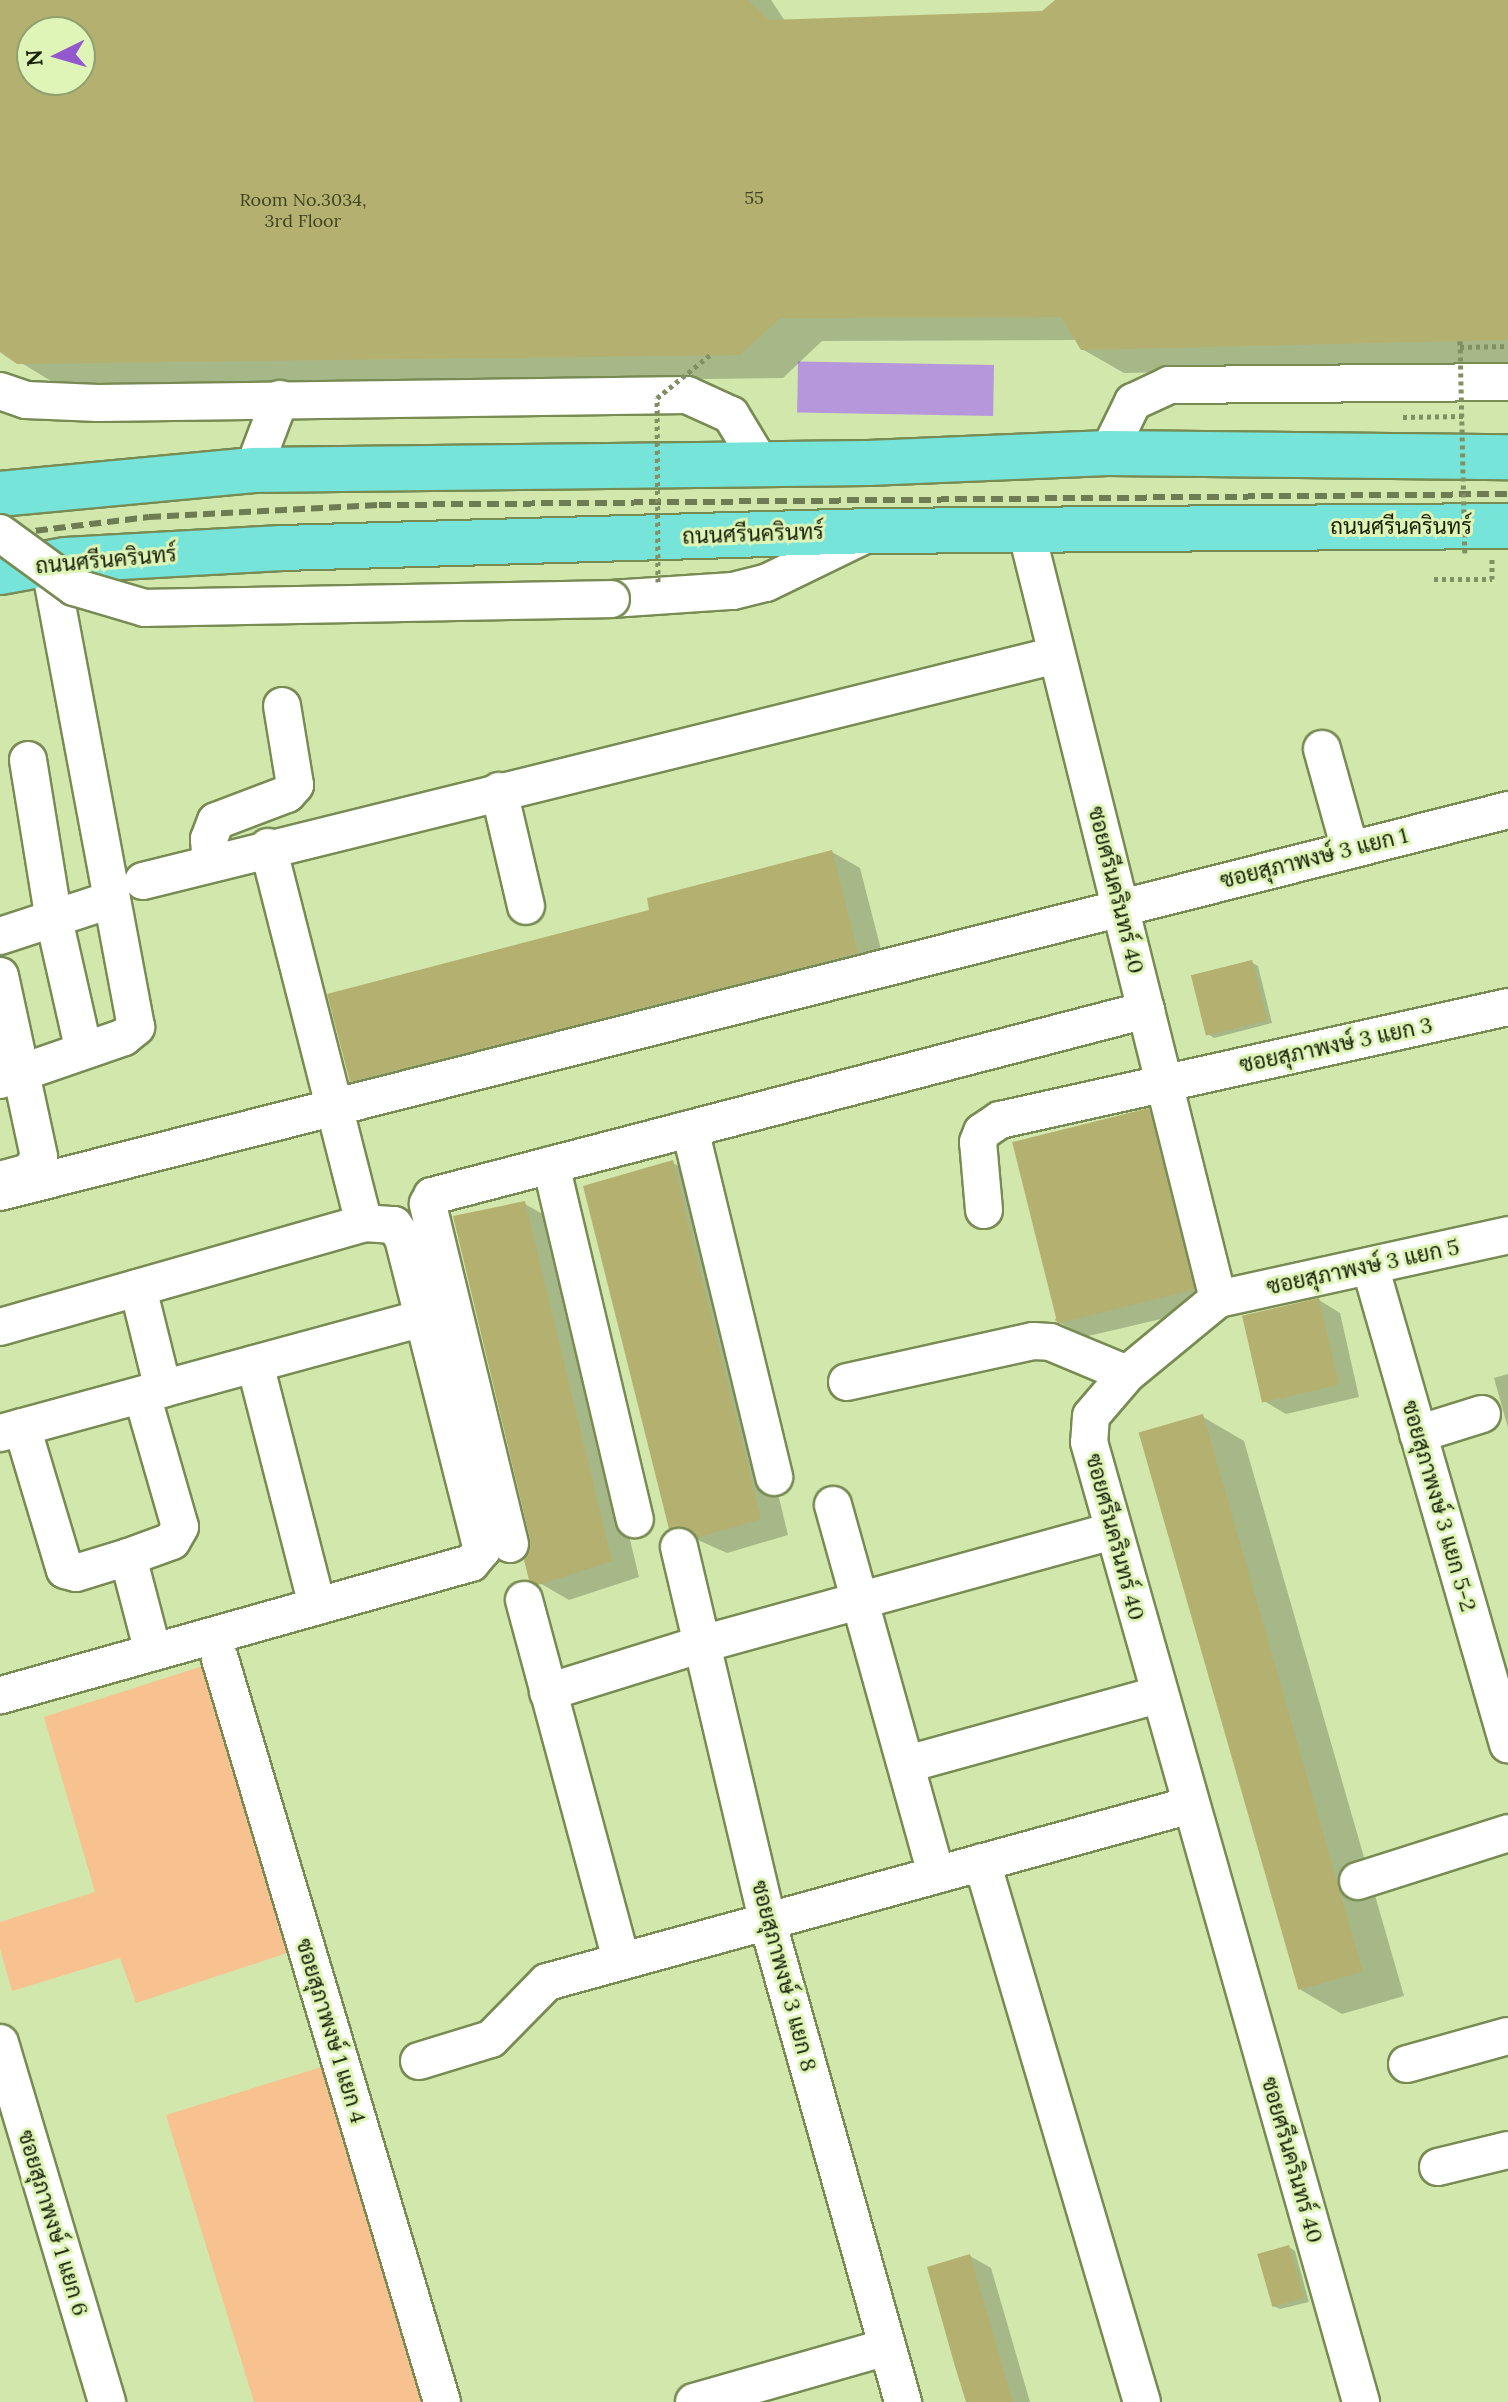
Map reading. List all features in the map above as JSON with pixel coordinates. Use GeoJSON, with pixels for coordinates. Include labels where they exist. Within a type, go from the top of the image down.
{"type":"FeatureCollection","features":[{"type":"Feature","properties":{"kind":"main road"},"geometry":{"type":"LineString","coordinates":[[0,494],[253,470],[760,463],[1108,453],[1508,457]]}},
{"type":"Feature","properties":{"kind":"main road","name":"ถนนศรีนครินทร์"},"geometry":{"type":"LineString","coordinates":[[0,572],[49,563],[282,548],[872,531],[1508,526]]}},
{"type":"Feature","properties":{"kind":"street"},"geometry":{"type":"LineString","coordinates":[[1108,453],[1133,402],[1169,385],[1508,382]]}},
{"type":"Feature","properties":{"kind":"street"},"geometry":{"type":"LineString","coordinates":[[0,391],[26,400],[66,402],[687,395],[731,415],[760,463]]}},
{"type":"Feature","properties":{"kind":"street"},"geometry":{"type":"LineString","coordinates":[[253,470],[280,399]]}},
{"type":"Feature","properties":{"kind":"street","name":"ซอยศรีนครินทร์ 40"},"geometry":{"type":"LineString","coordinates":[[1026,530],[1218,1299],[1127,1374],[1087,1426],[1158,1695],[1361,2402]]}},
{"type":"Feature","properties":{"kind":"street"},"geometry":{"type":"LineString","coordinates":[[0,533],[74,587],[145,608],[611,599],[733,591],[766,583],[872,531]]}},
{"type":"Feature","properties":{"kind":"street"},"geometry":{"type":"LineString","coordinates":[[12,1076],[83,1047],[124,1037],[136,1027],[81,749],[49,563]]}},
{"type":"Feature","properties":{"kind":"street"},"geometry":{"type":"LineString","coordinates":[[143,881],[268,847],[1056,655]]}},
{"type":"Feature","properties":{"kind":"street"},"geometry":{"type":"LineString","coordinates":[[211,863],[209,839],[216,821],[287,794],[295,785],[282,706]]}},
{"type":"Feature","properties":{"kind":"street"},"geometry":{"type":"LineString","coordinates":[[81,749],[14,763],[83,1047]]}},
{"type":"Feature","properties":{"kind":"street"},"geometry":{"type":"LineString","coordinates":[[1322,749],[1350,849]]}},
{"type":"Feature","properties":{"kind":"street"},"geometry":{"type":"LineString","coordinates":[[499,791],[526,906]]}},
{"type":"Feature","properties":{"kind":"street","name":"ซอยสุภาพงษ์ 3 แยก 1"},"geometry":{"type":"LineString","coordinates":[[0,1192],[335,1104],[1508,810]]}},
{"type":"Feature","properties":{"kind":"street"},"geometry":{"type":"LineString","coordinates":[[268,847],[364,1223]]}},
{"type":"Feature","properties":{"kind":"street"},"geometry":{"type":"LineString","coordinates":[[0,936],[53,915],[110,900]]}},
{"type":"Feature","properties":{"kind":"street"},"geometry":{"type":"LineString","coordinates":[[0,976],[12,1076],[37,1167],[0,1180]]}},
{"type":"Feature","properties":{"kind":"street","name":"ซอยสุภาพงษ์ 3 แยก 3"},"geometry":{"type":"LineString","coordinates":[[984,1210],[977,1152],[982,1132],[1000,1120],[1508,1007]]}},
{"type":"Feature","properties":{"kind":"street"},"geometry":{"type":"LineString","coordinates":[[510,1544],[428,1204],[442,1190],[551,1165],[1146,1010]]}},
{"type":"Feature","properties":{"kind":"street"},"geometry":{"type":"LineString","coordinates":[[690,1129],[774,1477]]}},
{"type":"Feature","properties":{"kind":"street"},"geometry":{"type":"LineString","coordinates":[[551,1165],[635,1519]]}},
{"type":"Feature","properties":{"kind":"street"},"geometry":{"type":"LineString","coordinates":[[0,1327],[364,1223],[390,1224],[400,1232],[424,1318],[482,1554],[471,1563],[0,1695]]}},
{"type":"Feature","properties":{"kind":"street","name":"ซอยสุภาพงษ์ 3 แยก 5"},"geometry":{"type":"LineString","coordinates":[[1218,1299],[1508,1235]]}},
{"type":"Feature","properties":{"kind":"street","name":"ซอยสุภาพงษ์ 3 แยก 5-2"},"geometry":{"type":"LineString","coordinates":[[1370,1266],[1508,1745]]}},
{"type":"Feature","properties":{"kind":"street"},"geometry":{"type":"LineString","coordinates":[[138,1288],[152,1392],[180,1531],[167,1544],[76,1573],[65,1570],[11,1430],[152,1392],[424,1318]]}},
{"type":"Feature","properties":{"kind":"street"},"geometry":{"type":"LineString","coordinates":[[847,1382],[1033,1341],[1050,1342],[1127,1374]]}},
{"type":"Feature","properties":{"kind":"street"},"geometry":{"type":"LineString","coordinates":[[255,1364],[317,1606]]}},
{"type":"Feature","properties":{"kind":"street"},"geometry":{"type":"LineString","coordinates":[[1418,1434],[1482,1414]]}},
{"type":"Feature","properties":{"kind":"street"},"geometry":{"type":"LineString","coordinates":[[833,1505],[862,1600],[936,1875]]}},
{"type":"Feature","properties":{"kind":"street"},"geometry":{"type":"LineString","coordinates":[[548,1692],[702,1644],[1113,1531]]}},
{"type":"Feature","properties":{"kind":"street","name":"ซอยสุภาพงษ์ 3 แยก 8"},"geometry":{"type":"LineString","coordinates":[[679,1547],[767,1920],[903,2402]]}},
{"type":"Feature","properties":{"kind":"street"},"geometry":{"type":"LineString","coordinates":[[128,1557],[153,1652]]}},
{"type":"Feature","properties":{"kind":"street"},"geometry":{"type":"LineString","coordinates":[[524,1600],[621,1960]]}},
{"type":"Feature","properties":{"kind":"street","name":"ซอยสุภาพงษ์ 1 แยก 4"},"geometry":{"type":"LineString","coordinates":[[220,1659],[442,2402]]}},
{"type":"Feature","properties":{"kind":"street"},"geometry":{"type":"LineString","coordinates":[[907,1764],[1158,1695]]}},
{"type":"Feature","properties":{"kind":"street"},"geometry":{"type":"LineString","coordinates":[[419,2061],[491,2039],[547,1982],[1191,1805]]}},
{"type":"Feature","properties":{"kind":"street"},"geometry":{"type":"LineString","coordinates":[[1358,1881],[1508,1833]]}},
{"type":"Feature","properties":{"kind":"street"},"geometry":{"type":"LineString","coordinates":[[982,1862],[1142,2402]]}},
{"type":"Feature","properties":{"kind":"street"},"geometry":{"type":"LineString","coordinates":[[1407,2064],[1508,2036]]}},
{"type":"Feature","properties":{"kind":"street","name":"ซอยสุภาพงษ์ 1 แยก 6"},"geometry":{"type":"LineString","coordinates":[[0,2043],[107,2402]]}},
{"type":"Feature","properties":{"kind":"street"},"geometry":{"type":"LineString","coordinates":[[1438,2167],[1508,2150]]}},
{"type":"Feature","properties":{"kind":"street"},"geometry":{"type":"LineString","coordinates":[[694,2402],[887,2347]]}},
{"type":"Feature","properties":{"kind":"path"},"geometry":{"type":"LineString","coordinates":[[1465,555],[1460,344],[1508,346]]}},
{"type":"Feature","properties":{"kind":"path"},"geometry":{"type":"LineString","coordinates":[[658,582],[657,398],[710,355]]}},
{"type":"Feature","properties":{"kind":"path"},"geometry":{"type":"LineString","coordinates":[[1403,417],[1463,416]]}},
{"type":"Feature","properties":{"kind":"path"},"geometry":{"type":"LineString","coordinates":[[1434,579],[1492,579],[1492,567]]}},
{"type":"Feature","properties":{"kind":"shaded area"},"geometry":{"type":"Polygon","coordinates":[[[798,362],[994,365],[993,416],[797,413],[798,362]]]}},
{"type":"Feature","properties":{"kind":"shaded area"},"geometry":{"type":"Polygon","coordinates":[[[209,1664],[293,1951],[136,2003],[120,1958],[12,1991],[0,1949],[0,1922],[95,1892],[44,1717],[209,1664]]]}},
{"type":"Feature","properties":{"kind":"shaded area"},"geometry":{"type":"Polygon","coordinates":[[[331,2064],[432,2402],[254,2402],[166,2115],[331,2064]]]}},
{"type":"Feature","properties":{"kind":"building"},"geometry":{"type":"Polygon","coordinates":[[[0,0],[748,0],[769,20],[1042,11],[1055,0],[1508,0],[1508,340],[1081,350],[1061,317],[780,318],[740,355],[17,364],[0,352],[0,0]]]}},
{"type":"Feature","properties":{"kind":"building"},"geometry":{"type":"Polygon","coordinates":[[[832,850],[858,953],[350,1082],[327,994],[649,910],[647,898],[832,850]]]}},
{"type":"Feature","properties":{"kind":"building"},"geometry":{"type":"Polygon","coordinates":[[[1252,960],[1267,1020],[1206,1035],[1191,975],[1252,960]]]}},
{"type":"Feature","properties":{"kind":"building"},"geometry":{"type":"Polygon","coordinates":[[[1149,1108],[1194,1289],[1057,1324],[1012,1142],[1149,1108]]]}},
{"type":"Feature","properties":{"kind":"building"},"geometry":{"type":"Polygon","coordinates":[[[673,1160],[761,1519],[697,1538],[686,1527],[669,1529],[583,1186],[673,1160]]]}},
{"type":"Feature","properties":{"kind":"building"},"geometry":{"type":"Polygon","coordinates":[[[525,1201],[612,1561],[538,1585],[529,1580],[524,1560],[530,1539],[453,1216],[525,1201]]]}},
{"type":"Feature","properties":{"kind":"building"},"geometry":{"type":"Polygon","coordinates":[[[1319,1298],[1339,1385],[1262,1402],[1242,1316],[1319,1298]]]}},
{"type":"Feature","properties":{"kind":"building"},"geometry":{"type":"Polygon","coordinates":[[[1203,1414],[1363,1972],[1298,1990],[1139,1432],[1203,1414]]]}},
{"type":"Feature","properties":{"kind":"building"},"geometry":{"type":"Polygon","coordinates":[[[1289,2245],[1304,2298],[1272,2307],[1257,2254],[1289,2245]]]}},
{"type":"Feature","properties":{"kind":"building"},"geometry":{"type":"Polygon","coordinates":[[[970,2254],[1013,2402],[966,2402],[954,2363],[927,2267],[970,2254]]]}},
{"type":"Feature","properties":{"kind":"railway"},"geometry":{"type":"LineString","coordinates":[[0,535],[149,517],[379,505],[1508,494]]}}]}
